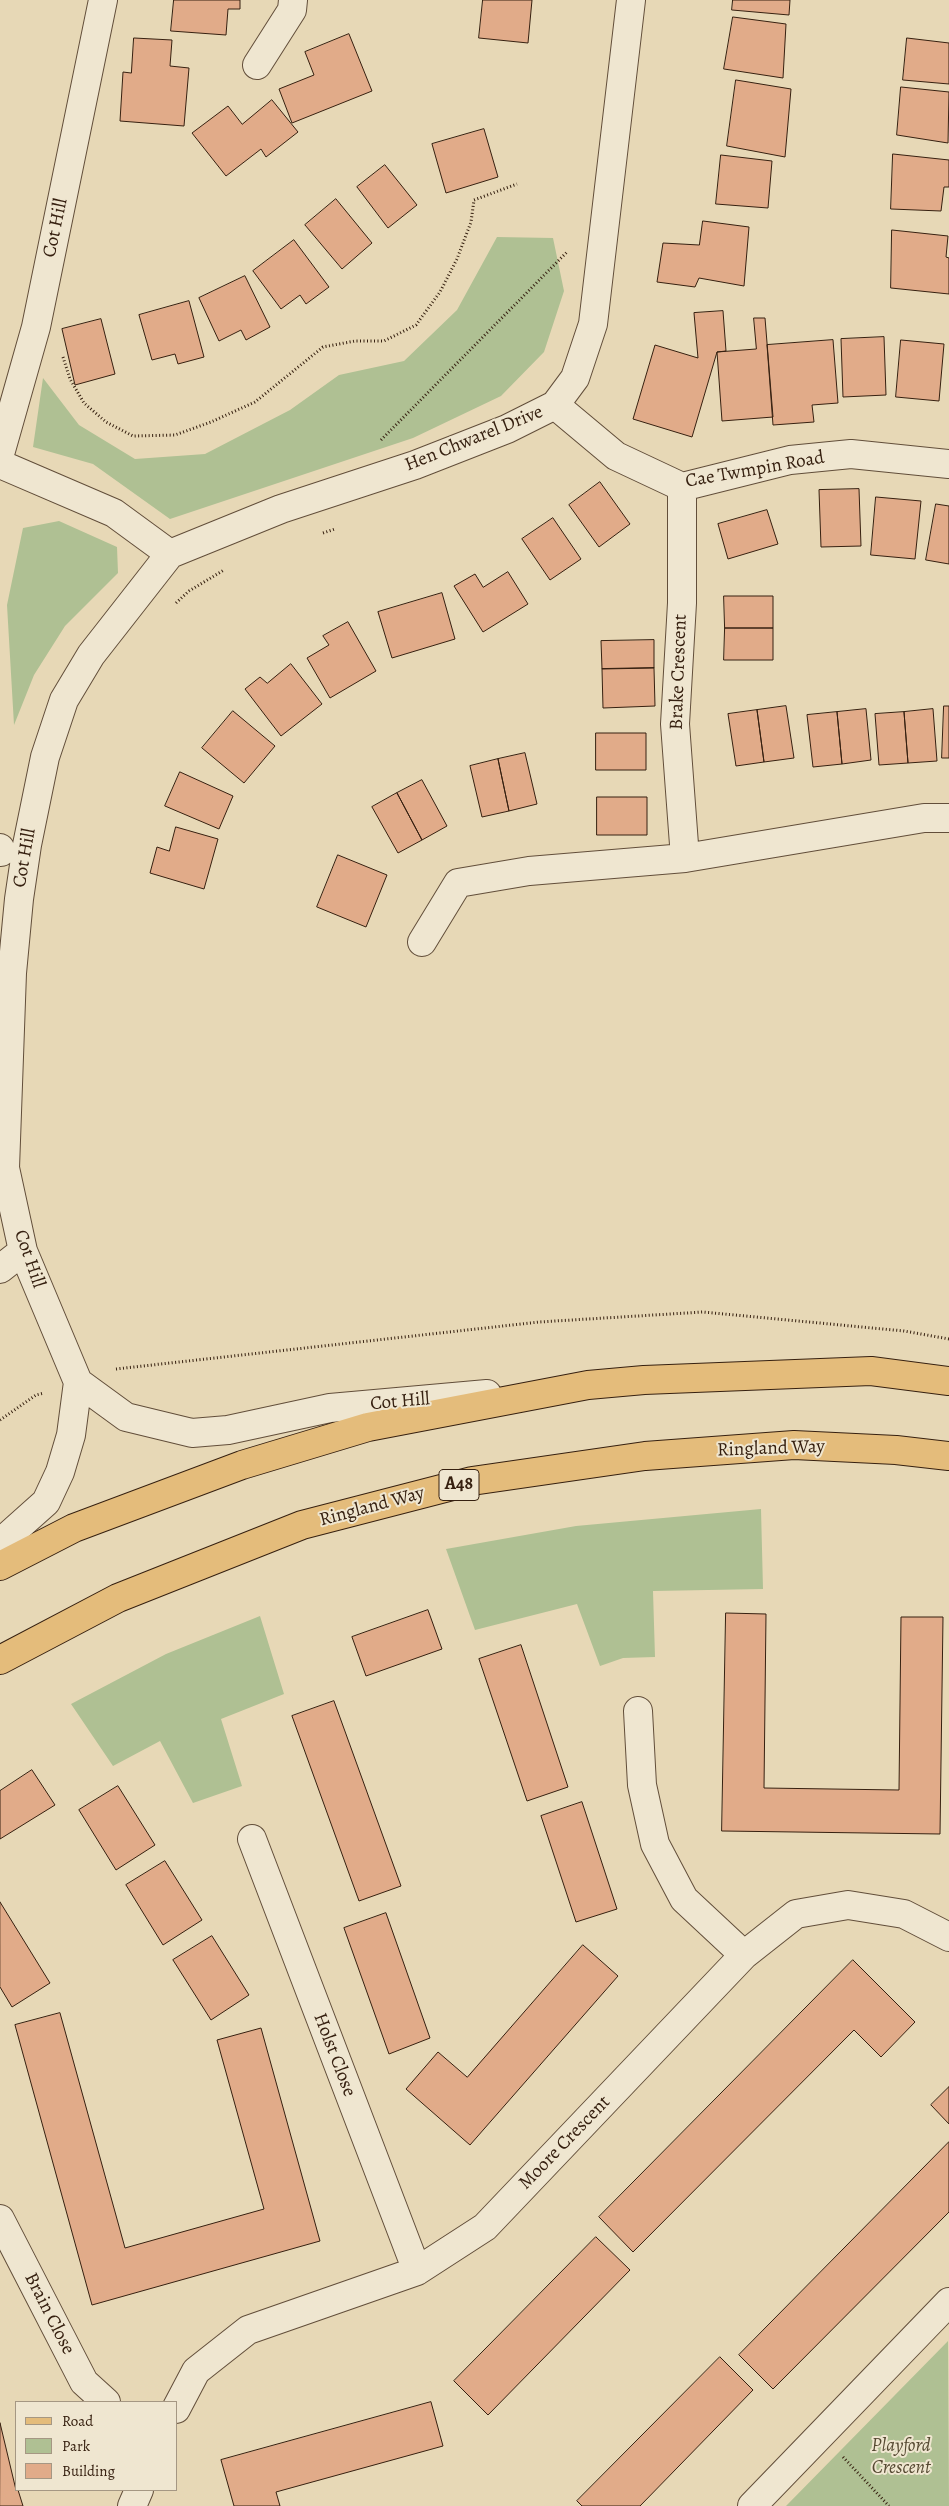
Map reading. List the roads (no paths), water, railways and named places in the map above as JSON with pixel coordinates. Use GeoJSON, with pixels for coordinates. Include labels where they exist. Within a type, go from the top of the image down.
{"type":"FeatureCollection","features":[{"type":"Feature","properties":{"kind":"main road"},"geometry":{"type":"LineString","coordinates":[[0,1566],[74,1528],[251,1462],[368,1427],[588,1385],[644,1380],[871,1371],[949,1380]]}},
{"type":"Feature","properties":{"kind":"main road","name":"Ringland Way"},"geometry":{"type":"LineString","coordinates":[[0,1660],[118,1598],[302,1526],[472,1481],[645,1456],[794,1445],[896,1450],[949,1456]]}},
{"type":"Feature","properties":{"kind":"street","name":"Cot Hill"},"geometry":{"type":"LineString","coordinates":[[0,454],[36,327],[103,0]]}},
{"type":"Feature","properties":{"kind":"street"},"geometry":{"type":"LineString","coordinates":[[257,66],[292,10],[292,0]]}},
{"type":"Feature","properties":{"kind":"street","name":"Hen Chwarel Drive"},"geometry":{"type":"LineString","coordinates":[[170,554],[281,510],[415,465],[507,429],[555,405],[575,378],[592,324],[631,0]]}},
{"type":"Feature","properties":{"kind":"street","name":"Cae Twmpin Road"},"geometry":{"type":"LineString","coordinates":[[555,405],[616,456],[682,487],[790,460],[851,454],[949,464]]}},
{"type":"Feature","properties":{"kind":"street"},"geometry":{"type":"LineString","coordinates":[[0,464],[114,513],[170,554]]}},
{"type":"Feature","properties":{"kind":"street","name":"Brake Crescent"},"geometry":{"type":"LineString","coordinates":[[682,487],[682,603],[675,724],[684,858]]}},
{"type":"Feature","properties":{"kind":"street","name":"Cot Hill"},"geometry":{"type":"LineString","coordinates":[[170,554],[91,655],[64,700],[43,767],[24,863],[12,973],[5,1168],[23,1251],[78,1382],[126,1417],[162,1428],[192,1433],[228,1430],[330,1408],[588,1385]]}},
{"type":"Feature","properties":{"kind":"street"},"geometry":{"type":"LineString","coordinates":[[422,942],[458,883],[529,871],[684,858],[924,818],[949,818]]}},
{"type":"Feature","properties":{"kind":"street"},"geometry":{"type":"LineString","coordinates":[[0,1269],[23,1251]]}},
{"type":"Feature","properties":{"kind":"street"},"geometry":{"type":"LineString","coordinates":[[0,1543],[46,1502],[60,1472],[71,1435],[78,1382]]}},
{"type":"Feature","properties":{"kind":"street"},"geometry":{"type":"LineString","coordinates":[[638,1711],[642,1784],[655,1844],[684,1900],[744,1955]]}},
{"type":"Feature","properties":{"kind":"street","name":"Holst Close"},"geometry":{"type":"LineString","coordinates":[[252,1839],[417,2271]]}},
{"type":"Feature","properties":{"kind":"street","name":"Moore Crescent"},"geometry":{"type":"LineString","coordinates":[[178,2405],[196,2371],[248,2330],[417,2271],[485,2227],[744,1955],[796,1914],[848,1906],[904,1914],[949,1937]]}},
{"type":"Feature","properties":{"kind":"street","name":"Brain Close"},"geometry":{"type":"LineString","coordinates":[[0,2219],[84,2382],[105,2401]]}},
{"type":"Feature","properties":{"kind":"street"},"geometry":{"type":"LineString","coordinates":[[752,2506],[949,2302]]}},
{"type":"Feature","properties":{"kind":"street"},"geometry":{"type":"LineString","coordinates":[[132,2506],[139,2491]]}},
{"type":"Feature","properties":{"kind":"park label","name":"Playford Crescent"},"geometry":{"type":"Point","coordinates":[901,2457]}}]}
